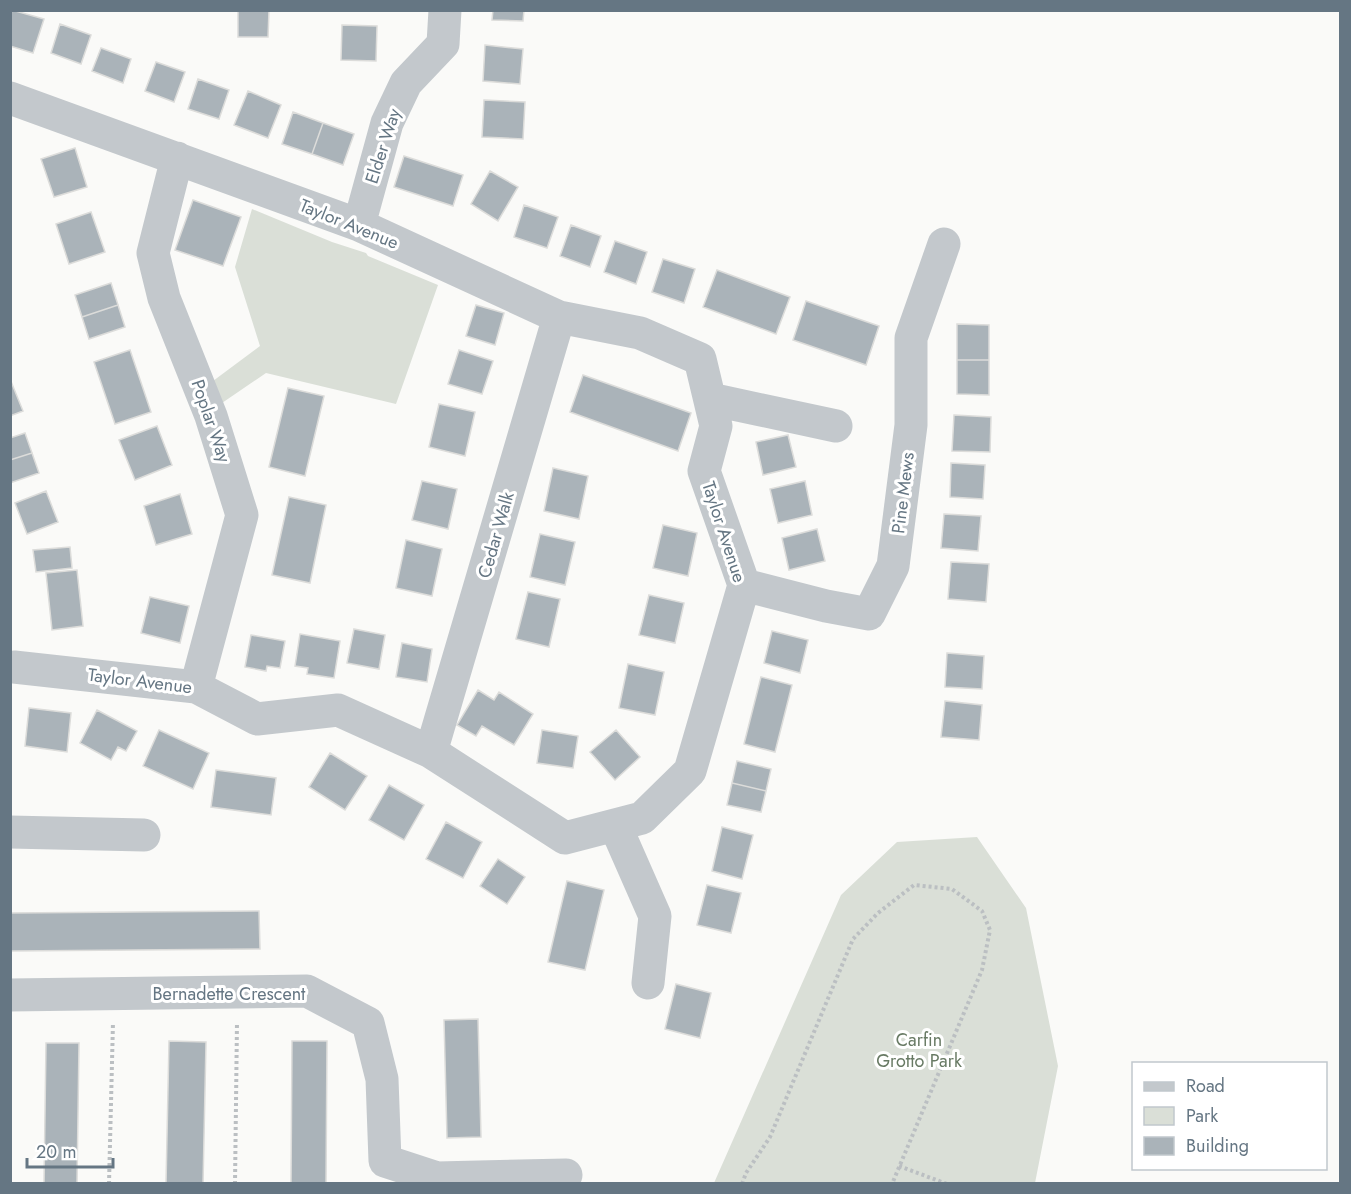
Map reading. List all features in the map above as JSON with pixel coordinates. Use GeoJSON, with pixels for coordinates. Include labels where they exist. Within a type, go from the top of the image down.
{"type":"FeatureCollection","features":[{"type":"Feature","properties":{"kind":"street","name":"Elder Way"},"geometry":{"type":"LineString","coordinates":[[359,225],[387,123],[406,83],[444,44],[445,10]]}},
{"type":"Feature","properties":{"kind":"street","name":"Taylor Avenue"},"geometry":{"type":"LineString","coordinates":[[10,98],[359,225],[559,317],[640,333],[700,360],[716,426],[704,471],[744,585],[690,771],[642,818],[565,838],[431,752],[338,710],[257,719],[196,687],[12,666]]}},
{"type":"Feature","properties":{"kind":"street","name":"Poplar Way"},"geometry":{"type":"LineString","coordinates":[[177,158],[153,253],[164,298],[211,416],[242,515],[196,687]]}},
{"type":"Feature","properties":{"kind":"street","name":"Pine Mews"},"geometry":{"type":"LineString","coordinates":[[744,585],[826,606],[869,614],[893,566],[911,425],[911,338],[944,244]]}},
{"type":"Feature","properties":{"kind":"street","name":"Cedar Walk"},"geometry":{"type":"LineString","coordinates":[[431,752],[559,317]]}},
{"type":"Feature","properties":{"kind":"street"},"geometry":{"type":"LineString","coordinates":[[710,399],[836,426]]}},
{"type":"Feature","properties":{"kind":"street"},"geometry":{"type":"LineString","coordinates":[[615,825],[655,916],[648,983]]}},
{"type":"Feature","properties":{"kind":"street"},"geometry":{"type":"LineString","coordinates":[[10,832],[144,836]]}},
{"type":"Feature","properties":{"kind":"street","name":"Bernadette Crescent"},"geometry":{"type":"LineString","coordinates":[[10,995],[307,991],[368,1023],[382,1079],[385,1161],[437,1178],[566,1175]]}},
{"type":"Feature","properties":{"kind":"path"},"geometry":{"type":"LineString","coordinates":[[742,1184],[746,1173],[770,1137],[853,939],[878,913],[914,885],[952,889],[982,911],[990,930],[982,970],[892,1184]]}},
{"type":"Feature","properties":{"kind":"path"},"geometry":{"type":"LineString","coordinates":[[236,1184],[238,992]]}},
{"type":"Feature","properties":{"kind":"path"},"geometry":{"type":"LineString","coordinates":[[109,1184],[114,994]]}},
{"type":"Feature","properties":{"kind":"path"},"geometry":{"type":"LineString","coordinates":[[899,1166],[947,1184]]}},
{"type":"Feature","properties":{"kind":"green space"},"geometry":{"type":"Polygon","coordinates":[[[252,209],[332,242],[366,253],[368,256],[438,285],[396,404],[266,373],[222,403],[213,381],[260,346],[235,267],[252,209]]]}},
{"type":"Feature","properties":{"kind":"green space","name":"Carfin Grotto Park"},"geometry":{"type":"Polygon","coordinates":[[[977,837],[1026,908],[1058,1066],[1035,1183],[714,1183],[841,895],[897,842],[977,837]]]}},
{"type":"Feature","properties":{"kind":"building"},"geometry":{"type":"Polygon","coordinates":[[[12,10],[44,19],[33,53],[10,46],[12,10]]]}},
{"type":"Feature","properties":{"kind":"building"},"geometry":{"type":"Polygon","coordinates":[[[238,10],[269,10],[268,37],[238,37],[238,10]]]}},
{"type":"Feature","properties":{"kind":"building"},"geometry":{"type":"Polygon","coordinates":[[[493,10],[524,10],[523,21],[492,20],[493,10]]]}},
{"type":"Feature","properties":{"kind":"building"},"geometry":{"type":"Polygon","coordinates":[[[60,24],[91,35],[81,64],[51,53],[60,24]]]}},
{"type":"Feature","properties":{"kind":"building"},"geometry":{"type":"Polygon","coordinates":[[[342,25],[377,26],[376,61],[341,60],[342,25]]]}},
{"type":"Feature","properties":{"kind":"building"},"geometry":{"type":"Polygon","coordinates":[[[485,45],[523,49],[520,84],[483,81],[485,45]]]}},
{"type":"Feature","properties":{"kind":"building"},"geometry":{"type":"Polygon","coordinates":[[[101,48],[131,59],[123,83],[92,71],[101,48]]]}},
{"type":"Feature","properties":{"kind":"building"},"geometry":{"type":"Polygon","coordinates":[[[156,62],[185,72],[174,102],[145,91],[156,62]]]}},
{"type":"Feature","properties":{"kind":"building"},"geometry":{"type":"Polygon","coordinates":[[[198,79],[229,90],[219,119],[188,109],[198,79]]]}},
{"type":"Feature","properties":{"kind":"building"},"geometry":{"type":"Polygon","coordinates":[[[248,91],[281,105],[268,138],[234,125],[248,91]]]}},
{"type":"Feature","properties":{"kind":"building"},"geometry":{"type":"Polygon","coordinates":[[[484,100],[525,102],[523,139],[482,137],[484,100]]]}},
{"type":"Feature","properties":{"kind":"building"},"geometry":{"type":"Polygon","coordinates":[[[293,112],[323,123],[312,154],[282,144],[293,112]]]}},
{"type":"Feature","properties":{"kind":"building"},"geometry":{"type":"Polygon","coordinates":[[[323,123],[354,134],[343,165],[312,154],[323,123]]]}},
{"type":"Feature","properties":{"kind":"building"},"geometry":{"type":"Polygon","coordinates":[[[75,148],[87,187],[54,197],[41,159],[75,148]]]}},
{"type":"Feature","properties":{"kind":"building"},"geometry":{"type":"Polygon","coordinates":[[[404,156],[463,175],[453,206],[394,187],[404,156]]]}},
{"type":"Feature","properties":{"kind":"building"},"geometry":{"type":"Polygon","coordinates":[[[490,171],[518,187],[498,221],[471,204],[490,171]]]}},
{"type":"Feature","properties":{"kind":"building"},"geometry":{"type":"Polygon","coordinates":[[[193,200],[241,217],[223,266],[175,250],[193,200]]]}},
{"type":"Feature","properties":{"kind":"building"},"geometry":{"type":"Polygon","coordinates":[[[524,205],[558,217],[547,248],[514,237],[524,205]]]}},
{"type":"Feature","properties":{"kind":"building"},"geometry":{"type":"Polygon","coordinates":[[[91,212],[105,252],[69,264],[56,224],[91,212]]]}},
{"type":"Feature","properties":{"kind":"building"},"geometry":{"type":"Polygon","coordinates":[[[571,225],[601,236],[590,267],[560,256],[571,225]]]}},
{"type":"Feature","properties":{"kind":"building"},"geometry":{"type":"Polygon","coordinates":[[[615,241],[647,252],[636,284],[604,272],[615,241]]]}},
{"type":"Feature","properties":{"kind":"building"},"geometry":{"type":"Polygon","coordinates":[[[663,259],[695,269],[684,303],[652,292],[663,259]]]}},
{"type":"Feature","properties":{"kind":"building"},"geometry":{"type":"Polygon","coordinates":[[[717,270],[790,297],[776,334],[703,307],[717,270]]]}},
{"type":"Feature","properties":{"kind":"building"},"geometry":{"type":"Polygon","coordinates":[[[111,283],[118,305],[82,317],[75,295],[111,283]]]}},
{"type":"Feature","properties":{"kind":"building"},"geometry":{"type":"Polygon","coordinates":[[[806,301],[879,326],[866,365],[793,340],[806,301]]]}},
{"type":"Feature","properties":{"kind":"building"},"geometry":{"type":"Polygon","coordinates":[[[118,305],[125,327],[89,339],[82,317],[118,305]]]}},
{"type":"Feature","properties":{"kind":"building"},"geometry":{"type":"Polygon","coordinates":[[[476,305],[504,313],[495,345],[466,336],[476,305]]]}},
{"type":"Feature","properties":{"kind":"building"},"geometry":{"type":"Polygon","coordinates":[[[957,324],[989,325],[989,360],[957,360],[957,324]]]}},
{"type":"Feature","properties":{"kind":"building"},"geometry":{"type":"Polygon","coordinates":[[[130,350],[151,412],[115,424],[94,362],[130,350]]]}},
{"type":"Feature","properties":{"kind":"building"},"geometry":{"type":"Polygon","coordinates":[[[459,350],[493,361],[482,394],[448,384],[459,350]]]}},
{"type":"Feature","properties":{"kind":"building"},"geometry":{"type":"Polygon","coordinates":[[[957,360],[989,360],[989,395],[957,394],[957,360]]]}},
{"type":"Feature","properties":{"kind":"building"},"geometry":{"type":"Polygon","coordinates":[[[583,375],[691,413],[678,451],[570,412],[583,375]]]}},
{"type":"Feature","properties":{"kind":"building"},"geometry":{"type":"Polygon","coordinates":[[[10,379],[23,411],[10,416],[10,379]]]}},
{"type":"Feature","properties":{"kind":"building"},"geometry":{"type":"Polygon","coordinates":[[[288,388],[324,396],[305,476],[269,467],[288,388]]]}},
{"type":"Feature","properties":{"kind":"building"},"geometry":{"type":"Polygon","coordinates":[[[439,404],[475,412],[465,456],[429,447],[439,404]]]}},
{"type":"Feature","properties":{"kind":"building"},"geometry":{"type":"Polygon","coordinates":[[[954,415],[991,417],[990,452],[952,451],[954,415]]]}},
{"type":"Feature","properties":{"kind":"building"},"geometry":{"type":"Polygon","coordinates":[[[157,426],[172,465],[135,480],[119,440],[157,426]]]}},
{"type":"Feature","properties":{"kind":"building"},"geometry":{"type":"Polygon","coordinates":[[[25,433],[32,453],[10,460],[10,438],[25,433]]]}},
{"type":"Feature","properties":{"kind":"building"},"geometry":{"type":"Polygon","coordinates":[[[788,435],[796,467],[763,475],[756,442],[788,435]]]}},
{"type":"Feature","properties":{"kind":"building"},"geometry":{"type":"Polygon","coordinates":[[[32,453],[39,473],[10,483],[10,460],[32,453]]]}},
{"type":"Feature","properties":{"kind":"building"},"geometry":{"type":"Polygon","coordinates":[[[951,463],[985,465],[983,499],[950,497],[951,463]]]}},
{"type":"Feature","properties":{"kind":"building"},"geometry":{"type":"Polygon","coordinates":[[[553,468],[588,476],[579,519],[544,511],[553,468]]]}},
{"type":"Feature","properties":{"kind":"building"},"geometry":{"type":"Polygon","coordinates":[[[422,481],[457,489],[448,529],[412,520],[422,481]]]}},
{"type":"Feature","properties":{"kind":"building"},"geometry":{"type":"Polygon","coordinates":[[[805,481],[812,515],[778,523],[770,489],[805,481]]]}},
{"type":"Feature","properties":{"kind":"building"},"geometry":{"type":"Polygon","coordinates":[[[46,491],[58,522],[27,534],[15,503],[46,491]]]}},
{"type":"Feature","properties":{"kind":"building"},"geometry":{"type":"Polygon","coordinates":[[[180,494],[192,534],[156,545],[144,506],[180,494]]]}},
{"type":"Feature","properties":{"kind":"building"},"geometry":{"type":"Polygon","coordinates":[[[289,497],[326,505],[310,583],[272,575],[289,497]]]}},
{"type":"Feature","properties":{"kind":"building"},"geometry":{"type":"Polygon","coordinates":[[[944,514],[981,516],[978,551],[941,548],[944,514]]]}},
{"type":"Feature","properties":{"kind":"building"},"geometry":{"type":"Polygon","coordinates":[[[663,525],[697,533],[688,576],[653,568],[663,525]]]}},
{"type":"Feature","properties":{"kind":"building"},"geometry":{"type":"Polygon","coordinates":[[[817,529],[825,561],[789,570],[782,538],[817,529]]]}},
{"type":"Feature","properties":{"kind":"building"},"geometry":{"type":"Polygon","coordinates":[[[540,534],[575,542],[565,585],[530,577],[540,534]]]}},
{"type":"Feature","properties":{"kind":"building"},"geometry":{"type":"Polygon","coordinates":[[[406,540],[442,549],[432,596],[396,588],[406,540]]]}},
{"type":"Feature","properties":{"kind":"building"},"geometry":{"type":"Polygon","coordinates":[[[70,547],[72,568],[36,572],[33,550],[70,547]]]}},
{"type":"Feature","properties":{"kind":"building"},"geometry":{"type":"Polygon","coordinates":[[[951,562],[989,564],[986,602],[948,599],[951,562]]]}},
{"type":"Feature","properties":{"kind":"building"},"geometry":{"type":"Polygon","coordinates":[[[77,570],[83,626],[52,630],[46,573],[77,570]]]}},
{"type":"Feature","properties":{"kind":"building"},"geometry":{"type":"Polygon","coordinates":[[[528,592],[560,599],[549,647],[516,639],[528,592]]]}},
{"type":"Feature","properties":{"kind":"building"},"geometry":{"type":"Polygon","coordinates":[[[649,595],[684,603],[675,643],[639,635],[649,595]]]}},
{"type":"Feature","properties":{"kind":"building"},"geometry":{"type":"Polygon","coordinates":[[[150,597],[189,606],[180,643],[141,633],[150,597]]]}},
{"type":"Feature","properties":{"kind":"building"},"geometry":{"type":"Polygon","coordinates":[[[354,629],[385,635],[379,669],[347,663],[354,629]]]}},
{"type":"Feature","properties":{"kind":"building"},"geometry":{"type":"Polygon","coordinates":[[[772,631],[808,640],[800,673],[764,663],[772,631]]]}},
{"type":"Feature","properties":{"kind":"building"},"geometry":{"type":"Polygon","coordinates":[[[300,634],[340,641],[334,678],[307,674],[308,668],[295,666],[300,634]]]}},
{"type":"Feature","properties":{"kind":"building"},"geometry":{"type":"Polygon","coordinates":[[[251,635],[285,641],[280,668],[267,666],[266,671],[245,667],[251,635]]]}},
{"type":"Feature","properties":{"kind":"building"},"geometry":{"type":"Polygon","coordinates":[[[402,643],[432,649],[427,682],[396,677],[402,643]]]}},
{"type":"Feature","properties":{"kind":"building"},"geometry":{"type":"Polygon","coordinates":[[[947,653],[984,656],[982,689],[945,687],[947,653]]]}},
{"type":"Feature","properties":{"kind":"building"},"geometry":{"type":"Polygon","coordinates":[[[628,664],[664,672],[655,715],[619,708],[628,664]]]}},
{"type":"Feature","properties":{"kind":"building"},"geometry":{"type":"Polygon","coordinates":[[[761,677],[792,685],[775,752],[744,744],[761,677]]]}},
{"type":"Feature","properties":{"kind":"building"},"geometry":{"type":"Polygon","coordinates":[[[478,690],[494,700],[499,692],[533,714],[514,745],[482,726],[476,736],[457,725],[478,690]]]}},
{"type":"Feature","properties":{"kind":"building"},"geometry":{"type":"Polygon","coordinates":[[[945,701],[982,705],[979,740],[941,737],[945,701]]]}},
{"type":"Feature","properties":{"kind":"building"},"geometry":{"type":"Polygon","coordinates":[[[29,708],[71,713],[67,752],[25,746],[29,708]]]}},
{"type":"Feature","properties":{"kind":"building"},"geometry":{"type":"Polygon","coordinates":[[[97,710],[137,731],[126,751],[118,747],[111,760],[80,743],[97,710]]]}},
{"type":"Feature","properties":{"kind":"building"},"geometry":{"type":"Polygon","coordinates":[[[159,730],[209,753],[193,789],[143,766],[159,730]]]}},
{"type":"Feature","properties":{"kind":"building"},"geometry":{"type":"Polygon","coordinates":[[[542,730],[578,736],[573,768],[537,763],[542,730]]]}},
{"type":"Feature","properties":{"kind":"building"},"geometry":{"type":"Polygon","coordinates":[[[616,730],[640,757],[615,780],[590,752],[616,730]]]}},
{"type":"Feature","properties":{"kind":"building"},"geometry":{"type":"Polygon","coordinates":[[[330,753],[367,776],[345,810],[309,787],[330,753]]]}},
{"type":"Feature","properties":{"kind":"building"},"geometry":{"type":"Polygon","coordinates":[[[737,761],[771,769],[766,791],[732,783],[737,761]]]}},
{"type":"Feature","properties":{"kind":"building"},"geometry":{"type":"Polygon","coordinates":[[[216,770],[276,778],[271,815],[211,807],[216,770]]]}},
{"type":"Feature","properties":{"kind":"building"},"geometry":{"type":"Polygon","coordinates":[[[732,783],[766,791],[761,812],[727,805],[732,783]]]}},
{"type":"Feature","properties":{"kind":"building"},"geometry":{"type":"Polygon","coordinates":[[[389,785],[424,805],[404,840],[369,820],[389,785]]]}},
{"type":"Feature","properties":{"kind":"building"},"geometry":{"type":"Polygon","coordinates":[[[446,822],[482,842],[463,878],[426,859],[446,822]]]}},
{"type":"Feature","properties":{"kind":"building"},"geometry":{"type":"Polygon","coordinates":[[[722,827],[753,835],[742,879],[712,871],[722,827]]]}},
{"type":"Feature","properties":{"kind":"building"},"geometry":{"type":"Polygon","coordinates":[[[498,859],[525,877],[507,904],[480,886],[498,859]]]}},
{"type":"Feature","properties":{"kind":"building"},"geometry":{"type":"Polygon","coordinates":[[[567,881],[604,890],[585,970],[548,962],[567,881]]]}},
{"type":"Feature","properties":{"kind":"building"},"geometry":{"type":"Polygon","coordinates":[[[707,885],[741,893],[731,933],[697,925],[707,885]]]}},
{"type":"Feature","properties":{"kind":"building"},"geometry":{"type":"Polygon","coordinates":[[[259,911],[260,949],[10,951],[10,913],[259,911]]]}},
{"type":"Feature","properties":{"kind":"building"},"geometry":{"type":"Polygon","coordinates":[[[676,984],[711,993],[700,1038],[665,1029],[676,984]]]}},
{"type":"Feature","properties":{"kind":"building"},"geometry":{"type":"Polygon","coordinates":[[[478,1019],[481,1137],[447,1138],[444,1020],[478,1019]]]}},
{"type":"Feature","properties":{"kind":"building"},"geometry":{"type":"Polygon","coordinates":[[[169,1041],[206,1042],[203,1184],[166,1184],[169,1041]]]}},
{"type":"Feature","properties":{"kind":"building"},"geometry":{"type":"Polygon","coordinates":[[[292,1041],[327,1041],[326,1184],[291,1184],[292,1041]]]}},
{"type":"Feature","properties":{"kind":"building"},"geometry":{"type":"Polygon","coordinates":[[[46,1043],[79,1043],[77,1184],[44,1184],[46,1043]]]}}]}
